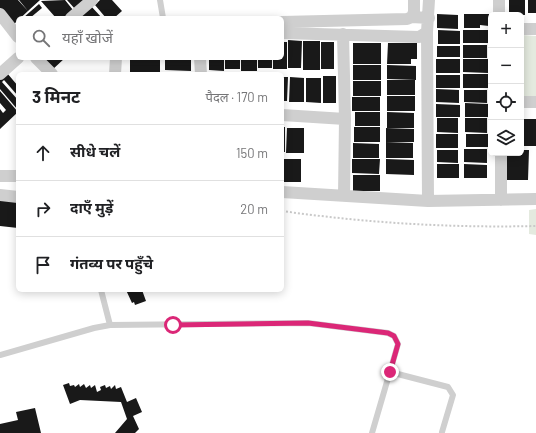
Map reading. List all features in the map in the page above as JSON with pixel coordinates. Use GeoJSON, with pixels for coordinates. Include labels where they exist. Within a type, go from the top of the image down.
{"type":"FeatureCollection","features":[{"type":"Feature","properties":{"kind":"street"},"geometry":{"type":"LineString","coordinates":[[73,16],[92,0]]}},
{"type":"Feature","properties":{"kind":"street"},"geometry":{"type":"LineString","coordinates":[[412,17],[414,12],[414,0]]}},
{"type":"Feature","properties":{"kind":"street"},"geometry":{"type":"LineString","coordinates":[[428,201],[427,32],[429,0]]}},
{"type":"Feature","properties":{"kind":"street"},"geometry":{"type":"LineString","coordinates":[[498,0],[499,12]]}},
{"type":"Feature","properties":{"kind":"street"},"geometry":{"type":"LineString","coordinates":[[0,14],[16,34]]}},
{"type":"Feature","properties":{"kind":"street"},"geometry":{"type":"LineString","coordinates":[[284,22],[407,19],[412,17],[428,18]]}},
{"type":"Feature","properties":{"kind":"street"},"geometry":{"type":"LineString","coordinates":[[524,29],[536,29]]}},
{"type":"Feature","properties":{"kind":"street"},"geometry":{"type":"LineString","coordinates":[[284,33],[419,37],[427,32]]}},
{"type":"Feature","properties":{"kind":"street"},"geometry":{"type":"LineString","coordinates":[[343,34],[345,119],[344,196]]}},
{"type":"Feature","properties":{"kind":"street"},"geometry":{"type":"LineString","coordinates":[[0,74],[16,60]]}},
{"type":"Feature","properties":{"kind":"street"},"geometry":{"type":"LineString","coordinates":[[38,60],[50,72]]}},
{"type":"Feature","properties":{"kind":"street"},"geometry":{"type":"LineString","coordinates":[[114,72],[116,60]]}},
{"type":"Feature","properties":{"kind":"street"},"geometry":{"type":"LineString","coordinates":[[200,60],[201,72]]}},
{"type":"Feature","properties":{"kind":"street"},"geometry":{"type":"LineString","coordinates":[[524,102],[536,102]]}},
{"type":"Feature","properties":{"kind":"street"},"geometry":{"type":"LineString","coordinates":[[284,115],[345,119]]}},
{"type":"Feature","properties":{"kind":"street"},"geometry":{"type":"LineString","coordinates":[[501,156],[501,200]]}},
{"type":"Feature","properties":{"kind":"street"},"geometry":{"type":"LineString","coordinates":[[0,176],[16,174]]}},
{"type":"Feature","properties":{"kind":"street"},"geometry":{"type":"LineString","coordinates":[[284,192],[428,201],[536,199]]}},
{"type":"Feature","properties":{"kind":"street"},"geometry":{"type":"LineString","coordinates":[[0,195],[16,197]]}},
{"type":"Feature","properties":{"kind":"lane"},"geometry":{"type":"LineString","coordinates":[[160,0],[163,16]]}},
{"type":"Feature","properties":{"kind":"lane"},"geometry":{"type":"LineString","coordinates":[[102,292],[110,325]]}},
{"type":"Feature","properties":{"kind":"lane"},"geometry":{"type":"LineString","coordinates":[[0,355],[94,328],[110,325],[308,323],[388,333],[394,336],[398,344],[372,433]]}},
{"type":"Feature","properties":{"kind":"lane"},"geometry":{"type":"LineString","coordinates":[[390,372],[448,387],[451,390],[453,394],[442,432]]}},
{"type":"Feature","properties":{"kind":"path"},"geometry":{"type":"LineString","coordinates":[[284,211],[340,219],[423,225],[487,227],[536,226]]}},
{"type":"Feature","properties":{"kind":"shaded area"},"geometry":{"type":"Polygon","coordinates":[[[524,35],[536,36],[536,98],[524,98],[524,35]]]}},
{"type":"Feature","properties":{"kind":"shaded area"},"geometry":{"type":"Polygon","coordinates":[[[536,209],[536,235],[529,234],[529,210],[536,209]]]}},
{"type":"Feature","properties":{"kind":"building"},"geometry":{"type":"Polygon","coordinates":[[[0,0],[18,0],[28,11],[23,16],[16,16],[16,22],[14,24],[0,8],[0,0]]]}},
{"type":"Feature","properties":{"kind":"building"},"geometry":{"type":"Polygon","coordinates":[[[19,0],[40,0],[28,11],[19,0]]]}},
{"type":"Feature","properties":{"kind":"building"},"geometry":{"type":"Polygon","coordinates":[[[65,0],[73,10],[66,16],[54,16],[41,1],[65,0]]]}},
{"type":"Feature","properties":{"kind":"building"},"geometry":{"type":"Polygon","coordinates":[[[67,0],[85,0],[75,9],[67,0]]]}},
{"type":"Feature","properties":{"kind":"building"},"geometry":{"type":"Polygon","coordinates":[[[100,0],[112,0],[122,11],[116,16],[104,16],[95,5],[100,0]]]}},
{"type":"Feature","properties":{"kind":"building"},"geometry":{"type":"Polygon","coordinates":[[[509,0],[525,0],[525,15],[524,12],[509,12],[509,0]]]}},
{"type":"Feature","properties":{"kind":"building"},"geometry":{"type":"Polygon","coordinates":[[[528,0],[536,0],[536,13],[528,13],[528,0]]]}},
{"type":"Feature","properties":{"kind":"building"},"geometry":{"type":"Polygon","coordinates":[[[39,4],[42,8],[32,16],[25,16],[39,4]]]}},
{"type":"Feature","properties":{"kind":"building"},"geometry":{"type":"Polygon","coordinates":[[[90,5],[100,16],[81,16],[90,5]]]}},
{"type":"Feature","properties":{"kind":"building"},"geometry":{"type":"Polygon","coordinates":[[[437,14],[458,15],[458,29],[437,28],[437,14]]]}},
{"type":"Feature","properties":{"kind":"building"},"geometry":{"type":"Polygon","coordinates":[[[464,14],[488,14],[488,26],[480,25],[480,28],[464,28],[464,14]]]}},
{"type":"Feature","properties":{"kind":"building"},"geometry":{"type":"Polygon","coordinates":[[[438,30],[460,31],[460,44],[438,44],[438,30]]]}},
{"type":"Feature","properties":{"kind":"building"},"geometry":{"type":"Polygon","coordinates":[[[463,30],[488,30],[488,43],[463,43],[463,30]]]}},
{"type":"Feature","properties":{"kind":"building"},"geometry":{"type":"Polygon","coordinates":[[[288,40],[302,41],[301,68],[288,68],[288,40]]]}},
{"type":"Feature","properties":{"kind":"building"},"geometry":{"type":"Polygon","coordinates":[[[303,41],[320,41],[320,70],[303,70],[303,41]]]}},
{"type":"Feature","properties":{"kind":"building"},"geometry":{"type":"Polygon","coordinates":[[[284,42],[287,42],[287,69],[273,69],[273,60],[284,60],[284,42]]]}},
{"type":"Feature","properties":{"kind":"building"},"geometry":{"type":"Polygon","coordinates":[[[321,42],[334,42],[334,69],[321,69],[321,42]]]}},
{"type":"Feature","properties":{"kind":"building"},"geometry":{"type":"Polygon","coordinates":[[[353,43],[381,43],[381,64],[353,64],[353,43]]]}},
{"type":"Feature","properties":{"kind":"building"},"geometry":{"type":"Polygon","coordinates":[[[388,43],[417,43],[417,59],[411,59],[411,64],[387,64],[388,43]]]}},
{"type":"Feature","properties":{"kind":"building"},"geometry":{"type":"Polygon","coordinates":[[[463,45],[487,45],[487,58],[463,58],[463,45]]]}},
{"type":"Feature","properties":{"kind":"building"},"geometry":{"type":"Polygon","coordinates":[[[437,46],[460,46],[460,57],[437,57],[437,46]]]}},
{"type":"Feature","properties":{"kind":"building"},"geometry":{"type":"Polygon","coordinates":[[[436,59],[460,59],[460,73],[436,73],[436,59]]]}},
{"type":"Feature","properties":{"kind":"building"},"geometry":{"type":"Polygon","coordinates":[[[463,59],[488,59],[488,73],[463,72],[463,59]]]}},
{"type":"Feature","properties":{"kind":"building"},"geometry":{"type":"Polygon","coordinates":[[[44,60],[63,60],[52,70],[44,60]]]}},
{"type":"Feature","properties":{"kind":"building"},"geometry":{"type":"Polygon","coordinates":[[[130,60],[160,60],[160,72],[130,72],[130,60]]]}},
{"type":"Feature","properties":{"kind":"building"},"geometry":{"type":"Polygon","coordinates":[[[165,60],[191,60],[191,71],[165,70],[165,60]]]}},
{"type":"Feature","properties":{"kind":"building"},"geometry":{"type":"Polygon","coordinates":[[[209,60],[224,60],[224,71],[209,70],[209,60]]]}},
{"type":"Feature","properties":{"kind":"building"},"geometry":{"type":"Polygon","coordinates":[[[225,60],[240,60],[240,69],[225,69],[225,60]]]}},
{"type":"Feature","properties":{"kind":"building"},"geometry":{"type":"Polygon","coordinates":[[[241,60],[257,60],[257,71],[241,71],[241,60]]]}},
{"type":"Feature","properties":{"kind":"building"},"geometry":{"type":"Polygon","coordinates":[[[258,60],[272,60],[272,68],[258,68],[258,60]]]}},
{"type":"Feature","properties":{"kind":"building"},"geometry":{"type":"Polygon","coordinates":[[[353,65],[381,65],[381,80],[353,80],[353,65]]]}},
{"type":"Feature","properties":{"kind":"building"},"geometry":{"type":"Polygon","coordinates":[[[387,65],[416,66],[416,80],[387,79],[387,65]]]}},
{"type":"Feature","properties":{"kind":"building"},"geometry":{"type":"Polygon","coordinates":[[[7,73],[16,84],[16,94],[4,80],[2,82],[16,98],[16,108],[0,89],[0,78],[7,73]]]}},
{"type":"Feature","properties":{"kind":"building"},"geometry":{"type":"Polygon","coordinates":[[[463,74],[488,74],[488,88],[463,88],[463,74]]]}},
{"type":"Feature","properties":{"kind":"building"},"geometry":{"type":"Polygon","coordinates":[[[436,75],[460,75],[460,88],[436,88],[436,75]]]}},
{"type":"Feature","properties":{"kind":"building"},"geometry":{"type":"Polygon","coordinates":[[[323,76],[336,76],[336,103],[323,103],[323,76]]]}},
{"type":"Feature","properties":{"kind":"building"},"geometry":{"type":"Polygon","coordinates":[[[284,77],[288,77],[287,101],[284,101],[284,77]]]}},
{"type":"Feature","properties":{"kind":"building"},"geometry":{"type":"Polygon","coordinates":[[[290,77],[304,78],[304,102],[289,102],[290,77]]]}},
{"type":"Feature","properties":{"kind":"building"},"geometry":{"type":"Polygon","coordinates":[[[306,78],[321,78],[321,103],[306,102],[306,78]]]}},
{"type":"Feature","properties":{"kind":"building"},"geometry":{"type":"Polygon","coordinates":[[[387,80],[415,80],[415,95],[387,95],[387,80]]]}},
{"type":"Feature","properties":{"kind":"building"},"geometry":{"type":"Polygon","coordinates":[[[353,81],[381,81],[381,96],[353,96],[353,81]]]}},
{"type":"Feature","properties":{"kind":"building"},"geometry":{"type":"Polygon","coordinates":[[[436,89],[459,90],[459,103],[436,102],[436,89]]]}},
{"type":"Feature","properties":{"kind":"building"},"geometry":{"type":"Polygon","coordinates":[[[464,90],[487,90],[487,103],[464,102],[464,90]]]}},
{"type":"Feature","properties":{"kind":"building"},"geometry":{"type":"Polygon","coordinates":[[[0,91],[16,110],[16,114],[0,129],[0,109],[3,113],[6,110],[0,103],[0,91]]]}},
{"type":"Feature","properties":{"kind":"building"},"geometry":{"type":"Polygon","coordinates":[[[387,96],[415,96],[415,111],[387,111],[387,96]]]}},
{"type":"Feature","properties":{"kind":"building"},"geometry":{"type":"Polygon","coordinates":[[[352,97],[380,97],[380,111],[352,111],[352,97]]]}},
{"type":"Feature","properties":{"kind":"building"},"geometry":{"type":"Polygon","coordinates":[[[465,103],[488,104],[488,117],[465,117],[465,103]]]}},
{"type":"Feature","properties":{"kind":"building"},"geometry":{"type":"Polygon","coordinates":[[[436,104],[460,105],[460,117],[436,117],[436,104]]]}},
{"type":"Feature","properties":{"kind":"building"},"geometry":{"type":"Polygon","coordinates":[[[355,112],[380,112],[380,126],[355,126],[355,112]]]}},
{"type":"Feature","properties":{"kind":"building"},"geometry":{"type":"Polygon","coordinates":[[[387,112],[414,113],[414,128],[387,128],[387,112]]]}},
{"type":"Feature","properties":{"kind":"building"},"geometry":{"type":"Polygon","coordinates":[[[437,118],[458,118],[458,133],[437,132],[437,118]]]}},
{"type":"Feature","properties":{"kind":"building"},"geometry":{"type":"Polygon","coordinates":[[[465,118],[487,118],[487,133],[465,132],[465,118]]]}},
{"type":"Feature","properties":{"kind":"building"},"geometry":{"type":"Polygon","coordinates":[[[524,119],[536,119],[536,146],[524,146],[524,119]]]}},
{"type":"Feature","properties":{"kind":"building"},"geometry":{"type":"Polygon","coordinates":[[[284,127],[285,127],[284,152],[284,127]]]}},
{"type":"Feature","properties":{"kind":"building"},"geometry":{"type":"Polygon","coordinates":[[[354,127],[380,127],[380,142],[354,142],[354,127]]]}},
{"type":"Feature","properties":{"kind":"building"},"geometry":{"type":"Polygon","coordinates":[[[287,128],[304,128],[304,153],[286,153],[287,128]]]}},
{"type":"Feature","properties":{"kind":"building"},"geometry":{"type":"Polygon","coordinates":[[[386,128],[414,129],[414,142],[386,142],[386,128]]]}},
{"type":"Feature","properties":{"kind":"building"},"geometry":{"type":"Polygon","coordinates":[[[436,134],[458,134],[458,148],[436,148],[436,134]]]}},
{"type":"Feature","properties":{"kind":"building"},"geometry":{"type":"Polygon","coordinates":[[[466,134],[488,134],[488,147],[466,147],[466,134]]]}},
{"type":"Feature","properties":{"kind":"building"},"geometry":{"type":"Polygon","coordinates":[[[386,142],[413,143],[413,158],[386,158],[386,142]]]}},
{"type":"Feature","properties":{"kind":"building"},"geometry":{"type":"Polygon","coordinates":[[[353,143],[379,144],[379,158],[353,158],[353,143]]]}},
{"type":"Feature","properties":{"kind":"building"},"geometry":{"type":"Polygon","coordinates":[[[464,149],[487,149],[487,163],[464,162],[464,149]]]}},
{"type":"Feature","properties":{"kind":"building"},"geometry":{"type":"Polygon","coordinates":[[[437,150],[458,150],[458,163],[437,162],[437,150]]]}},
{"type":"Feature","properties":{"kind":"building"},"geometry":{"type":"Polygon","coordinates":[[[524,150],[529,150],[528,180],[506,180],[506,156],[524,156],[524,150]]]}},
{"type":"Feature","properties":{"kind":"building"},"geometry":{"type":"Polygon","coordinates":[[[284,159],[301,159],[301,182],[284,182],[284,159]]]}},
{"type":"Feature","properties":{"kind":"building"},"geometry":{"type":"Polygon","coordinates":[[[352,159],[380,159],[379,174],[352,173],[352,159]]]}},
{"type":"Feature","properties":{"kind":"building"},"geometry":{"type":"Polygon","coordinates":[[[386,159],[414,160],[414,175],[386,174],[386,159]]]}},
{"type":"Feature","properties":{"kind":"building"},"geometry":{"type":"Polygon","coordinates":[[[437,164],[459,164],[459,178],[437,178],[437,164]]]}},
{"type":"Feature","properties":{"kind":"building"},"geometry":{"type":"Polygon","coordinates":[[[464,164],[487,165],[487,178],[464,178],[464,164]]]}},
{"type":"Feature","properties":{"kind":"building"},"geometry":{"type":"Polygon","coordinates":[[[353,175],[380,175],[380,191],[353,191],[353,175]]]}},
{"type":"Feature","properties":{"kind":"building"},"geometry":{"type":"Polygon","coordinates":[[[0,198],[16,199],[16,228],[0,226],[0,198]]]}},
{"type":"Feature","properties":{"kind":"building"},"geometry":{"type":"Polygon","coordinates":[[[127,292],[143,292],[146,301],[135,305],[134,302],[132,303],[127,292]]]}},
{"type":"Feature","properties":{"kind":"building"},"geometry":{"type":"Polygon","coordinates":[[[69,383],[70,386],[74,385],[75,387],[79,384],[80,387],[84,384],[86,388],[90,385],[91,388],[95,385],[97,392],[101,390],[100,387],[105,385],[106,388],[110,386],[111,389],[115,385],[116,389],[121,387],[127,402],[136,398],[142,412],[133,416],[139,429],[135,433],[115,433],[127,419],[121,402],[80,400],[70,404],[63,385],[69,383]]]}},
{"type":"Feature","properties":{"kind":"building"},"geometry":{"type":"Polygon","coordinates":[[[35,408],[41,433],[0,433],[0,424],[18,420],[16,412],[35,408]]]}},
{"type":"Feature","properties":{"kind":"route"},"geometry":{"type":"LineString","coordinates":[[173,325],[308,323],[388,333],[394,336],[398,344],[390,372]]}}]}
